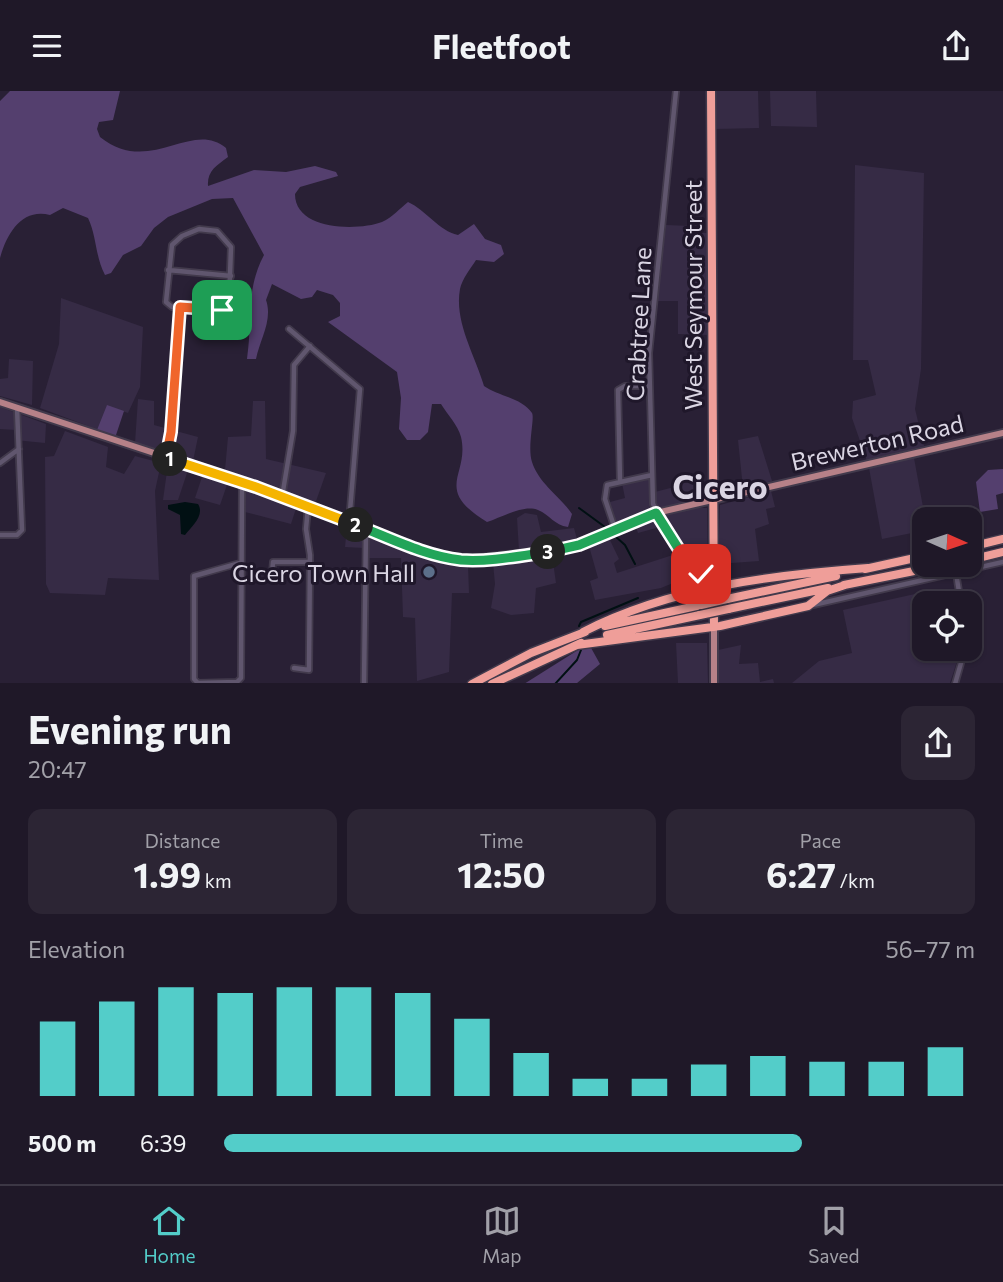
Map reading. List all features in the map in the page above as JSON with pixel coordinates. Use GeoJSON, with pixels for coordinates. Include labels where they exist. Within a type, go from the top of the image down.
{"type":"FeatureCollection","features":[{"type":"Feature","properties":{"kind":"highway","name":"West Seymour Street"},"geometry":{"type":"LineString","coordinates":[[712,91],[714,626]]}},
{"type":"Feature","properties":{"kind":"highway"},"geometry":{"type":"LineString","coordinates":[[982,544],[1003,539]]}},
{"type":"Feature","properties":{"kind":"highway"},"geometry":{"type":"LineString","coordinates":[[982,557],[1003,552]]}},
{"type":"Feature","properties":{"kind":"highway"},"geometry":{"type":"LineString","coordinates":[[583,632],[728,604],[912,559]]}},
{"type":"Feature","properties":{"kind":"highway"},"geometry":{"type":"LineString","coordinates":[[474,683],[531,653],[634,610],[712,586],[868,568]]}},
{"type":"Feature","properties":{"kind":"highway"},"geometry":{"type":"LineString","coordinates":[[728,604],[912,571]]}},
{"type":"Feature","properties":{"kind":"highway"},"geometry":{"type":"LineString","coordinates":[[577,645],[714,626],[810,605],[848,584]]}},
{"type":"Feature","properties":{"kind":"highway"},"geometry":{"type":"LineString","coordinates":[[494,683],[577,645],[700,610]]}},
{"type":"Feature","properties":{"kind":"main road","name":"Brewerton Road"},"geometry":{"type":"LineString","coordinates":[[0,402],[242,482],[430,554],[473,560],[569,548],[656,513],[1003,433]]}},
{"type":"Feature","properties":{"kind":"main road"},"geometry":{"type":"LineString","coordinates":[[714,626],[714,683]]}},
{"type":"Feature","properties":{"kind":"street","name":"Crabtree Lane"},"geometry":{"type":"LineString","coordinates":[[676,91],[650,332],[649,386],[653,475],[656,513],[695,572],[712,575]]}},
{"type":"Feature","properties":{"kind":"street"},"geometry":{"type":"LineString","coordinates":[[206,229],[222,234],[232,251],[231,276],[229,302],[224,310],[180,307],[166,302],[168,270],[174,241],[190,232],[206,229]]}},
{"type":"Feature","properties":{"kind":"street"},"geometry":{"type":"LineString","coordinates":[[168,270],[231,276]]}},
{"type":"Feature","properties":{"kind":"street"},"geometry":{"type":"LineString","coordinates":[[166,458],[171,432],[180,307]]}},
{"type":"Feature","properties":{"kind":"street"},"geometry":{"type":"LineString","coordinates":[[289,329],[360,389],[349,523]]}},
{"type":"Feature","properties":{"kind":"street"},"geometry":{"type":"LineString","coordinates":[[282,497],[293,431],[294,365],[310,346]]}},
{"type":"Feature","properties":{"kind":"street"},"geometry":{"type":"LineString","coordinates":[[620,481],[618,390],[625,386],[649,386]]}},
{"type":"Feature","properties":{"kind":"street"},"geometry":{"type":"LineString","coordinates":[[0,535],[19,534],[22,468],[17,408]]}},
{"type":"Feature","properties":{"kind":"street"},"geometry":{"type":"LineString","coordinates":[[0,463],[19,449]]}},
{"type":"Feature","properties":{"kind":"street"},"geometry":{"type":"LineString","coordinates":[[615,529],[604,490],[608,484],[653,475]]}},
{"type":"Feature","properties":{"kind":"street"},"geometry":{"type":"LineString","coordinates":[[240,563],[198,573],[194,580],[194,679],[202,683],[237,682],[241,677],[242,482]]}},
{"type":"Feature","properties":{"kind":"street"},"geometry":{"type":"LineString","coordinates":[[294,668],[309,670],[310,562],[306,529],[308,507]]}},
{"type":"Feature","properties":{"kind":"street"},"geometry":{"type":"LineString","coordinates":[[364,683],[366,529]]}},
{"type":"Feature","properties":{"kind":"street"},"geometry":{"type":"LineString","coordinates":[[272,573],[273,562],[310,562]]}},
{"type":"Feature","properties":{"kind":"street"},"geometry":{"type":"LineString","coordinates":[[982,567],[1003,562]]}},
{"type":"Feature","properties":{"kind":"street"},"geometry":{"type":"LineString","coordinates":[[827,598],[935,577]]}},
{"type":"Feature","properties":{"kind":"street"},"geometry":{"type":"LineString","coordinates":[[955,683],[962,661]]}},
{"type":"Feature","properties":{"kind":"shaded area"},"geometry":{"type":"Polygon","coordinates":[[[10,91],[120,91],[113,120],[99,122],[97,129],[100,137],[118,148],[136,152],[184,142],[213,141],[226,148],[228,157],[211,173],[208,186],[254,170],[286,172],[315,166],[336,172],[338,176],[300,187],[295,194],[298,206],[305,215],[316,221],[344,227],[371,225],[386,220],[408,202],[451,233],[458,235],[474,224],[485,239],[501,245],[504,254],[494,262],[476,260],[463,281],[460,289],[460,314],[484,386],[522,404],[532,413],[532,462],[540,477],[572,514],[568,527],[538,510],[520,510],[487,522],[470,510],[457,490],[462,450],[460,433],[455,424],[441,404],[432,404],[428,432],[420,440],[407,440],[399,429],[401,398],[397,372],[328,322],[340,316],[340,303],[333,295],[317,290],[312,297],[301,299],[272,284],[266,300],[267,322],[256,359],[247,359],[252,293],[264,255],[233,198],[212,199],[168,217],[154,228],[141,246],[123,255],[111,273],[105,275],[88,218],[63,208],[50,215],[31,215],[24,219],[7,240],[0,258],[0,101],[10,91]]]}},
{"type":"Feature","properties":{"kind":"shaded area"},"geometry":{"type":"Polygon","coordinates":[[[716,91],[758,91],[759,128],[715,129],[716,91]]]}},
{"type":"Feature","properties":{"kind":"shaded area"},"geometry":{"type":"Polygon","coordinates":[[[770,91],[816,91],[817,127],[771,126],[770,91]]]}},
{"type":"Feature","properties":{"kind":"shaded area"},"geometry":{"type":"Polygon","coordinates":[[[855,165],[924,173],[921,369],[915,409],[924,446],[867,461],[852,418],[853,401],[876,395],[868,360],[853,360],[855,165]]]}},
{"type":"Feature","properties":{"kind":"shaded area"},"geometry":{"type":"Polygon","coordinates":[[[666,225],[690,226],[690,233],[709,233],[709,335],[678,334],[678,301],[657,301],[666,225]]]}},
{"type":"Feature","properties":{"kind":"shaded area"},"geometry":{"type":"Polygon","coordinates":[[[61,298],[143,327],[140,387],[128,413],[107,406],[99,430],[40,408],[59,344],[61,298]]]}},
{"type":"Feature","properties":{"kind":"shaded area"},"geometry":{"type":"Polygon","coordinates":[[[9,359],[33,361],[32,405],[0,396],[0,379],[8,378],[9,359]]]}},
{"type":"Feature","properties":{"kind":"shaded area"},"geometry":{"type":"Polygon","coordinates":[[[138,399],[154,401],[154,425],[198,437],[193,461],[135,443],[138,399]]]}},
{"type":"Feature","properties":{"kind":"shaded area"},"geometry":{"type":"Polygon","coordinates":[[[253,401],[265,401],[266,459],[326,473],[315,504],[299,499],[291,524],[245,512],[245,478],[225,470],[228,437],[251,436],[253,401]]]}},
{"type":"Feature","properties":{"kind":"shaded area"},"geometry":{"type":"Polygon","coordinates":[[[107,405],[124,411],[115,438],[70,421],[97,430],[107,405]]]}},
{"type":"Feature","properties":{"kind":"shaded area"},"geometry":{"type":"Polygon","coordinates":[[[0,407],[46,424],[45,443],[15,440],[16,430],[0,429],[0,407]]]}},
{"type":"Feature","properties":{"kind":"shaded area"},"geometry":{"type":"Polygon","coordinates":[[[65,431],[108,447],[106,467],[124,474],[135,456],[161,463],[155,491],[159,580],[108,578],[105,595],[50,593],[46,584],[45,457],[54,456],[65,431]]]}},
{"type":"Feature","properties":{"kind":"shaded area"},"geometry":{"type":"Polygon","coordinates":[[[758,436],[772,481],[743,488],[738,440],[758,436]]]}},
{"type":"Feature","properties":{"kind":"shaded area"},"geometry":{"type":"Polygon","coordinates":[[[914,458],[923,507],[912,507],[912,533],[882,539],[869,468],[914,458]]]}},
{"type":"Feature","properties":{"kind":"shaded area"},"geometry":{"type":"Polygon","coordinates":[[[168,464],[188,470],[178,500],[163,500],[168,464]]]}},
{"type":"Feature","properties":{"kind":"shaded area"},"geometry":{"type":"Polygon","coordinates":[[[1003,469],[1003,493],[996,495],[998,509],[982,512],[976,482],[988,470],[1003,469]]]}},
{"type":"Feature","properties":{"kind":"shaded area"},"geometry":{"type":"Polygon","coordinates":[[[203,474],[228,482],[220,505],[195,498],[203,474]]]}},
{"type":"Feature","properties":{"kind":"shaded area"},"geometry":{"type":"Polygon","coordinates":[[[651,477],[652,509],[616,524],[610,502],[625,498],[622,483],[651,477]]]}},
{"type":"Feature","properties":{"kind":"shaded area"},"geometry":{"type":"Polygon","coordinates":[[[693,479],[698,508],[707,508],[708,571],[697,571],[667,525],[638,533],[635,524],[659,515],[655,492],[678,486],[678,481],[693,479]]]}},
{"type":"Feature","properties":{"kind":"shaded area"},"geometry":{"type":"Polygon","coordinates":[[[771,491],[775,507],[766,509],[769,524],[755,529],[759,561],[718,564],[720,505],[771,491]]]}},
{"type":"Feature","properties":{"kind":"shaded area"},"geometry":{"type":"Polygon","coordinates":[[[185,502],[198,504],[200,512],[185,535],[181,534],[180,515],[168,509],[168,505],[185,502]]]}},
{"type":"Feature","properties":{"kind":"shaded area"},"geometry":{"type":"Polygon","coordinates":[[[525,513],[537,515],[541,532],[574,528],[578,543],[519,551],[517,518],[525,513]]]}},
{"type":"Feature","properties":{"kind":"shaded area"},"geometry":{"type":"Polygon","coordinates":[[[347,526],[363,533],[364,548],[345,547],[347,526]]]}},
{"type":"Feature","properties":{"kind":"shaded area"},"geometry":{"type":"Polygon","coordinates":[[[369,535],[425,557],[468,565],[469,593],[452,593],[449,672],[417,681],[415,618],[403,617],[401,558],[368,558],[369,535]]]}},
{"type":"Feature","properties":{"kind":"shaded area"},"geometry":{"type":"Polygon","coordinates":[[[609,538],[619,559],[614,563],[617,573],[679,553],[690,576],[661,588],[595,600],[590,581],[598,578],[589,546],[609,538]]]}},
{"type":"Feature","properties":{"kind":"shaded area"},"geometry":{"type":"Polygon","coordinates":[[[552,555],[556,583],[536,588],[534,613],[511,615],[491,608],[495,584],[493,563],[552,555]]]}},
{"type":"Feature","properties":{"kind":"shaded area"},"geometry":{"type":"Polygon","coordinates":[[[912,595],[912,661],[957,661],[950,683],[792,683],[819,661],[852,653],[843,610],[912,595]]]}},
{"type":"Feature","properties":{"kind":"shaded area"},"geometry":{"type":"Polygon","coordinates":[[[676,643],[707,643],[708,683],[678,683],[676,643]]]}},
{"type":"Feature","properties":{"kind":"shaded area"},"geometry":{"type":"Polygon","coordinates":[[[741,645],[739,664],[758,663],[760,682],[773,679],[774,683],[719,683],[718,650],[741,645]]]}},
{"type":"Feature","properties":{"kind":"shaded area"},"geometry":{"type":"Polygon","coordinates":[[[590,646],[600,664],[577,683],[526,683],[578,650],[590,646]]]}},
{"type":"Feature","properties":{"kind":"waterway"},"geometry":{"type":"LineString","coordinates":[[579,508],[605,527]]}},
{"type":"Feature","properties":{"kind":"waterway"},"geometry":{"type":"LineString","coordinates":[[615,536],[625,545],[635,564]]}},
{"type":"Feature","properties":{"kind":"waterway"},"geometry":{"type":"LineString","coordinates":[[579,626],[581,622],[638,598]]}},
{"type":"Feature","properties":{"kind":"waterway"},"geometry":{"type":"LineString","coordinates":[[556,683],[577,660],[581,650]]}},
{"type":"Feature","properties":{"kind":"place","name":"Cicero Town Hall"},"geometry":{"type":"Point","coordinates":[429,572]}},
{"type":"Feature","properties":{"kind":"district","name":"Cicero"},"geometry":{"type":"Point","coordinates":[720,486]}},
{"type":"Feature","properties":{"kind":"route"},"geometry":{"type":"LineString","coordinates":[[222,310],[180,307],[171,432],[166,458],[256,487],[430,554],[464,560],[487,560],[569,548],[656,513],[690,567],[701,574]]}}]}
